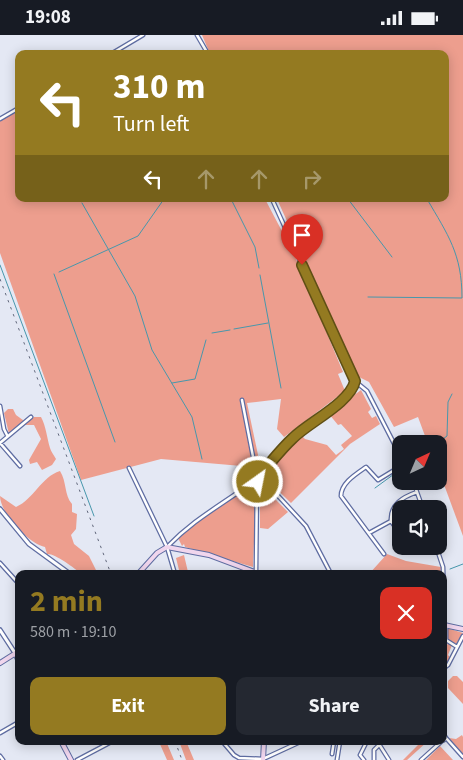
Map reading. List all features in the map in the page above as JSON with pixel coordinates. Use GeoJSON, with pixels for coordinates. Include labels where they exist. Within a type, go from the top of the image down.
{"type":"FeatureCollection","features":[{"type":"Feature","properties":{"kind":"main road"},"geometry":{"type":"LineString","coordinates":[[142,570],[157,553],[167,547],[210,555],[250,570]]}},
{"type":"Feature","properties":{"kind":"main road"},"geometry":{"type":"LineString","coordinates":[[447,625],[463,629]]}},
{"type":"Feature","properties":{"kind":"main road"},"geometry":{"type":"LineString","coordinates":[[0,663],[15,653]]}},
{"type":"Feature","properties":{"kind":"main road"},"geometry":{"type":"LineString","coordinates":[[63,745],[71,760]]}},
{"type":"Feature","properties":{"kind":"main road"},"geometry":{"type":"LineString","coordinates":[[263,759],[264,745]]}},
{"type":"Feature","properties":{"kind":"street"},"geometry":{"type":"LineString","coordinates":[[120,50],[143,35]]}},
{"type":"Feature","properties":{"kind":"street"},"geometry":{"type":"LineString","coordinates":[[198,35],[206,50]]}},
{"type":"Feature","properties":{"kind":"street"},"geometry":{"type":"LineString","coordinates":[[0,119],[15,110]]}},
{"type":"Feature","properties":{"kind":"street"},"geometry":{"type":"LineString","coordinates":[[273,202],[355,381],[367,391],[392,440]]}},
{"type":"Feature","properties":{"kind":"street"},"geometry":{"type":"LineString","coordinates":[[167,547],[178,535],[210,509],[258,477],[294,436],[350,392],[355,381]]}},
{"type":"Feature","properties":{"kind":"street"},"geometry":{"type":"LineString","coordinates":[[242,400],[254,467],[258,477],[258,570]]}},
{"type":"Feature","properties":{"kind":"street"},"geometry":{"type":"LineString","coordinates":[[0,406],[4,431],[8,436]]}},
{"type":"Feature","properties":{"kind":"street"},"geometry":{"type":"LineString","coordinates":[[20,466],[0,443],[31,417]]}},
{"type":"Feature","properties":{"kind":"street"},"geometry":{"type":"LineString","coordinates":[[384,554],[342,496],[342,491],[351,478],[366,467],[378,480],[392,471]]}},
{"type":"Feature","properties":{"kind":"street"},"geometry":{"type":"LineString","coordinates":[[129,468],[167,547],[173,570]]}},
{"type":"Feature","properties":{"kind":"street"},"geometry":{"type":"LineString","coordinates":[[258,477],[285,501],[306,526],[329,570]]}},
{"type":"Feature","properties":{"kind":"street"},"geometry":{"type":"LineString","coordinates":[[369,533],[390,521],[392,511],[398,502],[417,492],[420,500]]}},
{"type":"Feature","properties":{"kind":"street"},"geometry":{"type":"LineString","coordinates":[[0,509],[29,544],[65,570]]}},
{"type":"Feature","properties":{"kind":"street"},"geometry":{"type":"LineString","coordinates":[[439,555],[444,570]]}},
{"type":"Feature","properties":{"kind":"street"},"geometry":{"type":"LineString","coordinates":[[0,563],[15,580]]}},
{"type":"Feature","properties":{"kind":"street"},"geometry":{"type":"LineString","coordinates":[[0,630],[15,649]]}},
{"type":"Feature","properties":{"kind":"street"},"geometry":{"type":"LineString","coordinates":[[447,666],[463,636]]}},
{"type":"Feature","properties":{"kind":"street"},"geometry":{"type":"LineString","coordinates":[[447,642],[457,647]]}},
{"type":"Feature","properties":{"kind":"street"},"geometry":{"type":"LineString","coordinates":[[0,733],[15,724]]}},
{"type":"Feature","properties":{"kind":"street"},"geometry":{"type":"LineString","coordinates":[[447,742],[463,757]]}},
{"type":"Feature","properties":{"kind":"street"},"geometry":{"type":"LineString","coordinates":[[77,760],[106,745]]}},
{"type":"Feature","properties":{"kind":"street"},"geometry":{"type":"LineString","coordinates":[[225,745],[234,755],[239,757],[263,759],[293,745]]}},
{"type":"Feature","properties":{"kind":"street"},"geometry":{"type":"LineString","coordinates":[[332,754],[333,745]]}},
{"type":"Feature","properties":{"kind":"street"},"geometry":{"type":"LineString","coordinates":[[337,760],[339,745]]}},
{"type":"Feature","properties":{"kind":"street"},"geometry":{"type":"LineString","coordinates":[[364,760],[360,755],[365,745]]}},
{"type":"Feature","properties":{"kind":"street"},"geometry":{"type":"LineString","coordinates":[[374,760],[374,750],[379,745],[389,760]]}},
{"type":"Feature","properties":{"kind":"street"},"geometry":{"type":"LineString","coordinates":[[421,760],[437,745]]}},
{"type":"Feature","properties":{"kind":"street"},"geometry":{"type":"LineString","coordinates":[[0,756],[2,760]]}},
{"type":"Feature","properties":{"kind":"shaded area"},"geometry":{"type":"Polygon","coordinates":[[[202,35],[463,35],[463,536],[446,490],[448,490],[448,435],[425,435],[418,417],[394,427],[369,382],[357,376],[278,202],[449,202],[449,50],[208,50],[202,35]]]}},
{"type":"Feature","properties":{"kind":"shaded area"},"geometry":{"type":"Polygon","coordinates":[[[15,113],[15,202],[267,202],[294,254],[343,372],[338,374],[345,391],[284,437],[277,429],[281,399],[247,403],[261,469],[256,473],[253,467],[161,459],[81,480],[0,253],[0,120],[15,113]]]}},
{"type":"Feature","properties":{"kind":"shaded area"},"geometry":{"type":"Polygon","coordinates":[[[361,390],[371,409],[368,412],[372,418],[376,416],[380,424],[350,444],[291,503],[263,476],[301,435],[305,439],[327,445],[336,455],[344,449],[341,445],[352,436],[341,424],[338,425],[329,414],[361,390]]]}},
{"type":"Feature","properties":{"kind":"shaded area"},"geometry":{"type":"Polygon","coordinates":[[[8,409],[13,409],[16,415],[27,423],[34,417],[41,417],[50,449],[56,459],[52,465],[42,470],[37,462],[30,464],[29,460],[41,439],[34,425],[25,425],[22,422],[9,434],[4,413],[8,409]]]}},
{"type":"Feature","properties":{"kind":"shaded area"},"geometry":{"type":"Polygon","coordinates":[[[60,471],[72,504],[72,512],[77,514],[76,529],[71,535],[74,544],[89,556],[96,570],[76,570],[59,558],[47,554],[45,547],[38,545],[16,527],[1,503],[0,496],[16,507],[28,499],[53,474],[60,471]]]}},
{"type":"Feature","properties":{"kind":"shaded area"},"geometry":{"type":"Polygon","coordinates":[[[250,484],[253,484],[252,488],[255,486],[256,490],[253,567],[185,547],[184,544],[182,546],[178,538],[180,535],[250,484]]]}},
{"type":"Feature","properties":{"kind":"shaded area"},"geometry":{"type":"Polygon","coordinates":[[[260,484],[288,512],[268,529],[260,528],[260,484]]]}},
{"type":"Feature","properties":{"kind":"shaded area"},"geometry":{"type":"Polygon","coordinates":[[[387,554],[406,561],[441,567],[441,570],[373,570],[387,554]]]}},
{"type":"Feature","properties":{"kind":"shaded area"},"geometry":{"type":"Polygon","coordinates":[[[184,555],[188,570],[179,570],[176,558],[184,555]]]}},
{"type":"Feature","properties":{"kind":"shaded area"},"geometry":{"type":"Polygon","coordinates":[[[447,628],[463,633],[456,644],[448,640],[447,628]]]}},
{"type":"Feature","properties":{"kind":"shaded area"},"geometry":{"type":"Polygon","coordinates":[[[449,643],[452,645],[447,663],[447,645],[449,643]]]}},
{"type":"Feature","properties":{"kind":"shaded area"},"geometry":{"type":"Polygon","coordinates":[[[453,676],[457,676],[463,682],[463,704],[448,688],[448,681],[453,676]]]}},
{"type":"Feature","properties":{"kind":"shaded area"},"geometry":{"type":"Polygon","coordinates":[[[462,735],[463,754],[449,738],[456,739],[462,735]]]}},
{"type":"Feature","properties":{"kind":"shaded area"},"geometry":{"type":"Polygon","coordinates":[[[160,745],[168,745],[174,760],[167,760],[160,745]]]}},
{"type":"Feature","properties":{"kind":"shaded area"},"geometry":{"type":"Polygon","coordinates":[[[180,745],[188,745],[194,760],[186,760],[180,745]]]}},
{"type":"Feature","properties":{"kind":"shaded area"},"geometry":{"type":"Polygon","coordinates":[[[418,745],[424,745],[407,760],[403,760],[418,745]]]}},
{"type":"Feature","properties":{"kind":"shaded area"},"geometry":{"type":"Polygon","coordinates":[[[440,746],[453,760],[426,760],[440,746]]]}},
{"type":"Feature","properties":{"kind":"waterway"},"geometry":{"type":"LineString","coordinates":[[59,272],[138,236],[162,202]]}},
{"type":"Feature","properties":{"kind":"waterway"},"geometry":{"type":"LineString","coordinates":[[232,202],[255,247],[259,268]]}},
{"type":"Feature","properties":{"kind":"waterway"},"geometry":{"type":"LineString","coordinates":[[350,202],[392,257]]}},
{"type":"Feature","properties":{"kind":"waterway"},"geometry":{"type":"LineString","coordinates":[[368,297],[462,298],[459,269],[452,245],[429,202]]}},
{"type":"Feature","properties":{"kind":"waterway"},"geometry":{"type":"LineString","coordinates":[[82,203],[135,296],[152,350],[192,417],[202,459]]}},
{"type":"Feature","properties":{"kind":"waterway"},"geometry":{"type":"LineString","coordinates":[[0,265],[94,516]]}},
{"type":"Feature","properties":{"kind":"waterway"},"geometry":{"type":"LineString","coordinates":[[54,274],[115,442]]}},
{"type":"Feature","properties":{"kind":"waterway"},"geometry":{"type":"LineString","coordinates":[[260,275],[281,388]]}},
{"type":"Feature","properties":{"kind":"waterway"},"geometry":{"type":"LineString","coordinates":[[234,329],[268,323]]}},
{"type":"Feature","properties":{"kind":"waterway"},"geometry":{"type":"LineString","coordinates":[[212,333],[230,330]]}},
{"type":"Feature","properties":{"kind":"waterway"},"geometry":{"type":"LineString","coordinates":[[172,383],[195,379],[206,340]]}},
{"type":"Feature","properties":{"kind":"waterway"},"geometry":{"type":"LineString","coordinates":[[447,435],[448,402],[452,394]]}},
{"type":"Feature","properties":{"kind":"waterway"},"geometry":{"type":"LineString","coordinates":[[375,488],[392,476]]}},
{"type":"Feature","properties":{"kind":"waterway"},"geometry":{"type":"LineString","coordinates":[[450,569],[463,564]]}},
{"type":"Feature","properties":{"kind":"railway"},"geometry":{"type":"LineString","coordinates":[[0,279],[109,570]]}},
{"type":"Feature","properties":{"kind":"railway"},"geometry":{"type":"LineString","coordinates":[[176,745],[182,760]]}},
{"type":"Feature","properties":{"kind":"route"},"geometry":{"type":"LineString","coordinates":[[258,482],[257,478],[294,436],[338,403],[350,392],[355,381],[302,265]]}}]}
